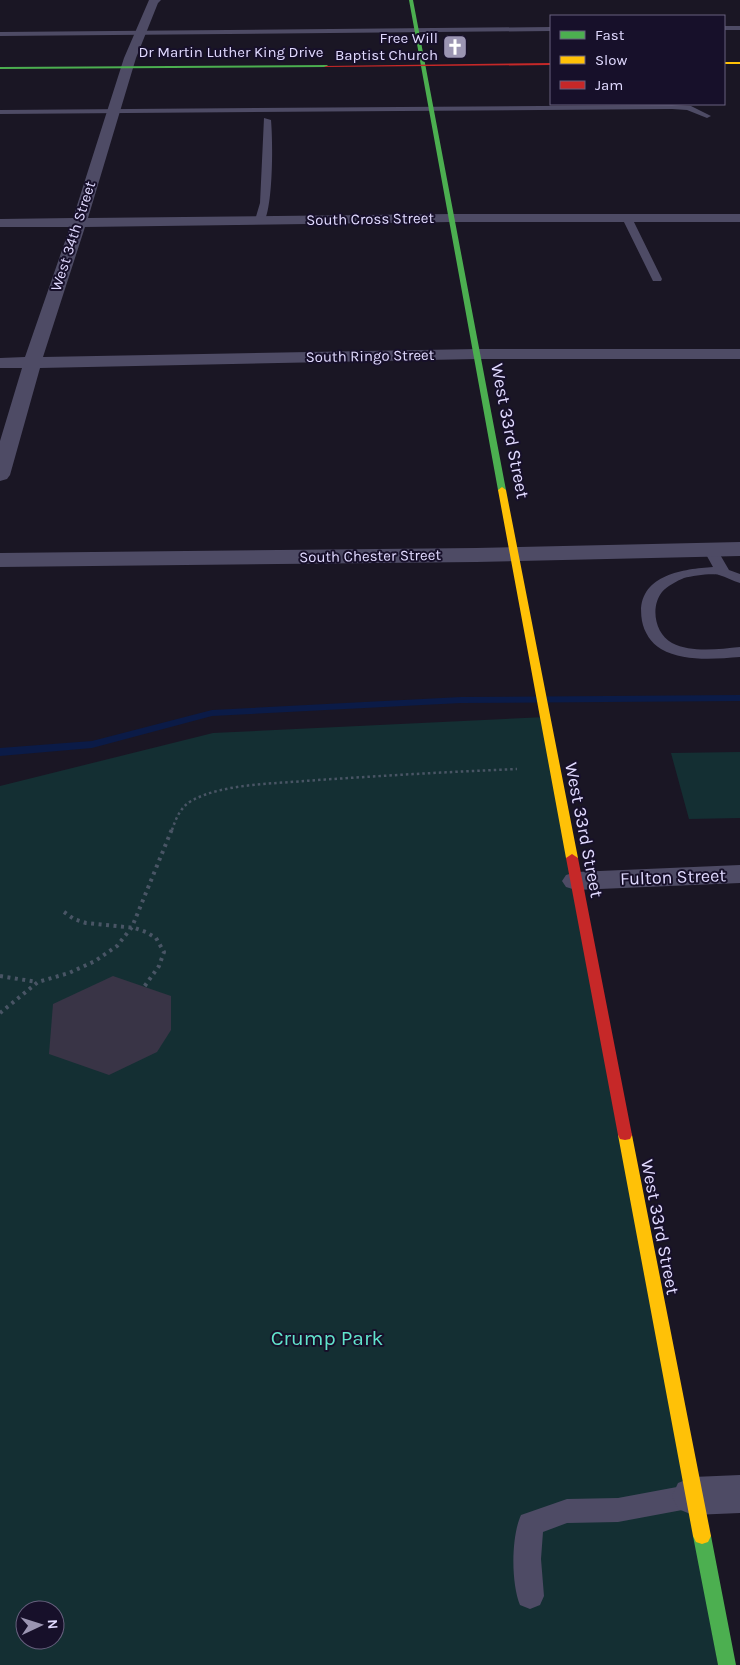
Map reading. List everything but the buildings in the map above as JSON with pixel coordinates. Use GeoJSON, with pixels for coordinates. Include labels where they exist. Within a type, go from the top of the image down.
{"type":"FeatureCollection","features":[{"type":"Feature","properties":{"kind":"street","name":"West 34th Street"},"geometry":{"type":"LineString","coordinates":[[0,475],[33,362],[79,223],[113,110],[141,32],[155,0]]}},
{"type":"Feature","properties":{"kind":"street","name":"West 33rd Street"},"geometry":{"type":"LineString","coordinates":[[411,0],[516,554],[536,673],[546,717],[693,1496],[728,1617],[727,1665]]}},
{"type":"Feature","properties":{"kind":"street"},"geometry":{"type":"LineString","coordinates":[[725,63],[740,63]]}},
{"type":"Feature","properties":{"kind":"street","name":"Dr Martin Luther King Drive"},"geometry":{"type":"LineString","coordinates":[[0,68],[550,64]]}},
{"type":"Feature","properties":{"kind":"street","name":"South Cross Street"},"geometry":{"type":"LineString","coordinates":[[0,223],[451,218],[740,218]]}},
{"type":"Feature","properties":{"kind":"street","name":"South Ringo Street"},"geometry":{"type":"LineString","coordinates":[[0,363],[477,354],[740,354]]}},
{"type":"Feature","properties":{"kind":"street","name":"South Chester Street"},"geometry":{"type":"LineString","coordinates":[[0,560],[516,554],[740,549]]}},
{"type":"Feature","properties":{"kind":"street","name":"Fulton Street"},"geometry":{"type":"LineString","coordinates":[[576,881],[740,874]]}},
{"type":"Feature","properties":{"kind":"street"},"geometry":{"type":"LineString","coordinates":[[693,1496],[740,1494]]}},
{"type":"Feature","properties":{"kind":"lane"},"geometry":{"type":"LineString","coordinates":[[725,28],[740,28]]}},
{"type":"Feature","properties":{"kind":"lane"},"geometry":{"type":"LineString","coordinates":[[0,34],[550,29]]}},
{"type":"Feature","properties":{"kind":"lane"},"geometry":{"type":"LineString","coordinates":[[0,112],[672,107],[688,108],[707,116]]}},
{"type":"Feature","properties":{"kind":"lane"},"geometry":{"type":"LineString","coordinates":[[260,220],[265,211],[265,188],[269,158],[267,120]]}},
{"type":"Feature","properties":{"kind":"lane"},"geometry":{"type":"LineString","coordinates":[[626,218],[657,279]]}},
{"type":"Feature","properties":{"kind":"lane"},"geometry":{"type":"LineString","coordinates":[[710,550],[724,573],[740,579]]}},
{"type":"Feature","properties":{"kind":"lane"},"geometry":{"type":"LineString","coordinates":[[722,570],[682,574],[666,581],[655,591],[648,607],[649,623],[654,636],[666,647],[692,654],[740,652]]}},
{"type":"Feature","properties":{"kind":"lane"},"geometry":{"type":"LineString","coordinates":[[530,1596],[527,1559],[530,1524],[567,1511],[618,1510],[693,1496]]}},
{"type":"Feature","properties":{"kind":"path"},"geometry":{"type":"LineString","coordinates":[[0,1013],[38,982],[69,973],[95,962],[117,946],[132,927],[179,812],[190,801],[207,793],[258,785],[387,775],[517,769]]}},
{"type":"Feature","properties":{"kind":"path"},"geometry":{"type":"LineString","coordinates":[[64,912],[72,919],[105,926],[132,927],[156,938],[164,952],[159,966],[144,987]]}},
{"type":"Feature","properties":{"kind":"path"},"geometry":{"type":"LineString","coordinates":[[0,976],[38,982]]}},
{"type":"Feature","properties":{"kind":"green space","name":"Crump Park"},"geometry":{"type":"Polygon","coordinates":[[[546,717],[718,1665],[0,1665],[0,786],[213,733],[546,717]]]}},
{"type":"Feature","properties":{"kind":"green space"},"geometry":{"type":"Polygon","coordinates":[[[740,752],[740,818],[689,819],[671,753],[740,752]]]}},
{"type":"Feature","properties":{"kind":"waterway"},"geometry":{"type":"LineString","coordinates":[[0,752],[92,744],[212,713],[461,700],[740,698]]}},
{"type":"Feature","properties":{"kind":"traffic: fast"},"geometry":{"type":"LineString","coordinates":[[411,0],[502,490]]}},
{"type":"Feature","properties":{"kind":"traffic: fast"},"geometry":{"type":"LineString","coordinates":[[0,68],[326,66]]}},
{"type":"Feature","properties":{"kind":"traffic: fast"},"geometry":{"type":"LineString","coordinates":[[702,1536],[727,1665]]}},
{"type":"Feature","properties":{"kind":"traffic: slow"},"geometry":{"type":"LineString","coordinates":[[725,63],[740,63]]}},
{"type":"Feature","properties":{"kind":"traffic: slow"},"geometry":{"type":"LineString","coordinates":[[502,490],[572,858]]}},
{"type":"Feature","properties":{"kind":"traffic: slow"},"geometry":{"type":"LineString","coordinates":[[625,1135],[702,1536]]}},
{"type":"Feature","properties":{"kind":"traffic: jam"},"geometry":{"type":"LineString","coordinates":[[326,66],[550,64]]}},
{"type":"Feature","properties":{"kind":"traffic: jam"},"geometry":{"type":"LineString","coordinates":[[572,858],[625,1135]]}},
{"type":"Feature","properties":{"kind":"place","name":"Free Will Baptist Church"},"geometry":{"type":"Point","coordinates":[455,47]}}]}
